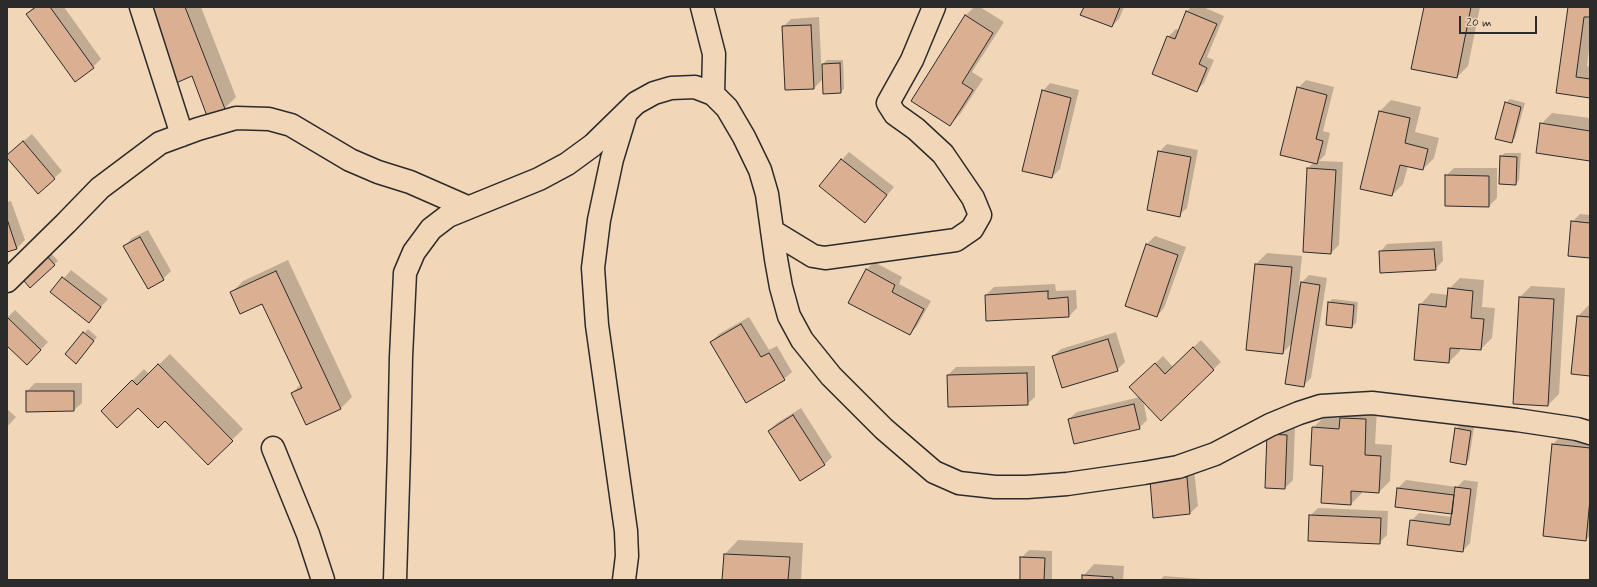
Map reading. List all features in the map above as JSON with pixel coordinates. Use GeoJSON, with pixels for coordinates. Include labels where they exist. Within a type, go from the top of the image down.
{"type":"FeatureCollection","features":[{"type":"Feature","properties":{"kind":"street"},"geometry":{"type":"LineString","coordinates":[[141,7],[182,135]]}},
{"type":"Feature","properties":{"kind":"street"},"geometry":{"type":"LineString","coordinates":[[702,7],[714,54],[713,94]]}},
{"type":"Feature","properties":{"kind":"street"},"geometry":{"type":"LineString","coordinates":[[772,231],[814,256],[825,258],[956,240],[972,229],[980,215],[973,198],[942,154],[916,129],[894,114],[888,103],[912,60],[934,7]]}},
{"type":"Feature","properties":{"kind":"street"},"geometry":{"type":"LineString","coordinates":[[395,580],[400,452],[401,357],[405,273],[414,252],[431,229],[448,216],[539,179],[567,164],[593,145],[636,103],[654,93],[671,88],[695,87],[713,94],[727,108],[744,137],[760,170],[768,194],[776,259],[788,316],[802,340],[830,376],[884,429],[934,472],[959,483],[995,487],[1027,487],[1067,484],[1144,474],[1178,467],[1215,454],[1281,420],[1321,406],[1372,403],[1517,420],[1577,429],[1590,433]]}},
{"type":"Feature","properties":{"kind":"street"},"geometry":{"type":"LineString","coordinates":[[624,580],[627,556],[626,532],[597,325],[593,268],[601,212],[612,159],[626,112]]}},
{"type":"Feature","properties":{"kind":"street"},"geometry":{"type":"LineString","coordinates":[[7,281],[100,188],[160,143],[236,118],[269,119],[291,126],[350,160],[378,172],[410,182],[467,207]]}},
{"type":"Feature","properties":{"kind":"street"},"geometry":{"type":"LineString","coordinates":[[273,448],[308,534],[323,580]]}},
{"type":"Feature","properties":{"kind":"building"},"geometry":{"type":"Polygon","coordinates":[[[36,7],[50,7],[94,68],[75,82],[26,14],[36,7]]]}},
{"type":"Feature","properties":{"kind":"building"},"geometry":{"type":"Polygon","coordinates":[[[145,7],[185,7],[225,109],[207,116],[192,76],[176,83],[145,7]]]}},
{"type":"Feature","properties":{"kind":"building"},"geometry":{"type":"Polygon","coordinates":[[[1084,7],[1120,7],[1112,27],[1080,15],[1084,7]]]}},
{"type":"Feature","properties":{"kind":"building"},"geometry":{"type":"Polygon","coordinates":[[[1424,7],[1471,7],[1457,78],[1411,69],[1424,7]]]}},
{"type":"Feature","properties":{"kind":"building"},"geometry":{"type":"Polygon","coordinates":[[[1568,7],[1590,7],[1590,17],[1584,17],[1576,77],[1590,79],[1590,98],[1556,93],[1568,7]]]}},
{"type":"Feature","properties":{"kind":"building"},"geometry":{"type":"Polygon","coordinates":[[[1186,11],[1217,24],[1199,64],[1207,68],[1197,92],[1152,74],[1167,36],[1175,39],[1186,11]]]}},
{"type":"Feature","properties":{"kind":"building"},"geometry":{"type":"Polygon","coordinates":[[[965,15],[993,33],[962,83],[973,90],[950,126],[911,101],[965,15]]]}},
{"type":"Feature","properties":{"kind":"building"},"geometry":{"type":"Polygon","coordinates":[[[811,25],[814,89],[785,90],[782,26],[811,25]]]}},
{"type":"Feature","properties":{"kind":"building"},"geometry":{"type":"Polygon","coordinates":[[[840,63],[841,93],[823,94],[822,64],[840,63]]]}},
{"type":"Feature","properties":{"kind":"building"},"geometry":{"type":"Polygon","coordinates":[[[1297,87],[1327,95],[1316,139],[1323,141],[1317,164],[1280,155],[1297,87]]]}},
{"type":"Feature","properties":{"kind":"building"},"geometry":{"type":"Polygon","coordinates":[[[1042,90],[1071,98],[1052,178],[1022,171],[1042,90]]]}},
{"type":"Feature","properties":{"kind":"building"},"geometry":{"type":"Polygon","coordinates":[[[1505,102],[1521,107],[1512,143],[1495,139],[1505,102]]]}},
{"type":"Feature","properties":{"kind":"building"},"geometry":{"type":"Polygon","coordinates":[[[1379,111],[1410,118],[1405,143],[1428,149],[1423,170],[1400,165],[1392,196],[1360,189],[1379,111]]]}},
{"type":"Feature","properties":{"kind":"building"},"geometry":{"type":"Polygon","coordinates":[[[1540,123],[1590,131],[1590,161],[1536,153],[1540,123]]]}},
{"type":"Feature","properties":{"kind":"building"},"geometry":{"type":"Polygon","coordinates":[[[23,141],[55,179],[38,194],[7,158],[7,155],[23,141]]]}},
{"type":"Feature","properties":{"kind":"building"},"geometry":{"type":"Polygon","coordinates":[[[1158,151],[1191,157],[1180,217],[1147,210],[1158,151]]]}},
{"type":"Feature","properties":{"kind":"building"},"geometry":{"type":"Polygon","coordinates":[[[1500,156],[1517,157],[1516,185],[1499,184],[1500,156]]]}},
{"type":"Feature","properties":{"kind":"building"},"geometry":{"type":"Polygon","coordinates":[[[841,159],[887,195],[865,223],[819,186],[841,159]]]}},
{"type":"Feature","properties":{"kind":"building"},"geometry":{"type":"Polygon","coordinates":[[[1307,168],[1336,170],[1331,254],[1303,252],[1307,168]]]}},
{"type":"Feature","properties":{"kind":"building"},"geometry":{"type":"Polygon","coordinates":[[[1445,175],[1489,176],[1489,207],[1445,206],[1445,175]]]}},
{"type":"Feature","properties":{"kind":"building"},"geometry":{"type":"Polygon","coordinates":[[[7,219],[17,249],[7,252],[7,219]]]}},
{"type":"Feature","properties":{"kind":"building"},"geometry":{"type":"Polygon","coordinates":[[[1571,221],[1590,223],[1590,258],[1568,256],[1571,221]]]}},
{"type":"Feature","properties":{"kind":"building"},"geometry":{"type":"Polygon","coordinates":[[[140,237],[164,280],[148,289],[123,246],[140,237]]]}},
{"type":"Feature","properties":{"kind":"building"},"geometry":{"type":"Polygon","coordinates":[[[1146,244],[1178,255],[1157,317],[1125,306],[1146,244]]]}},
{"type":"Feature","properties":{"kind":"building"},"geometry":{"type":"Polygon","coordinates":[[[1434,249],[1436,270],[1380,273],[1379,251],[1434,249]]]}},
{"type":"Feature","properties":{"kind":"building"},"geometry":{"type":"Polygon","coordinates":[[[44,253],[55,265],[30,288],[19,275],[44,253]]]}},
{"type":"Feature","properties":{"kind":"building"},"geometry":{"type":"Polygon","coordinates":[[[1255,264],[1292,267],[1283,354],[1246,350],[1255,264]]]}},
{"type":"Feature","properties":{"kind":"building"},"geometry":{"type":"Polygon","coordinates":[[[866,269],[895,285],[892,292],[924,309],[910,335],[848,303],[866,269]]]}},
{"type":"Feature","properties":{"kind":"building"},"geometry":{"type":"Polygon","coordinates":[[[276,271],[341,409],[306,425],[291,393],[302,388],[262,304],[240,314],[230,292],[276,271]]]}},
{"type":"Feature","properties":{"kind":"building"},"geometry":{"type":"Polygon","coordinates":[[[62,277],[101,307],[89,323],[50,292],[62,277]]]}},
{"type":"Feature","properties":{"kind":"building"},"geometry":{"type":"Polygon","coordinates":[[[1301,282],[1320,285],[1304,387],[1285,384],[1301,282]]]}},
{"type":"Feature","properties":{"kind":"building"},"geometry":{"type":"Polygon","coordinates":[[[1448,288],[1473,291],[1471,318],[1484,319],[1481,350],[1450,348],[1449,363],[1414,360],[1419,304],[1446,307],[1448,288]]]}},
{"type":"Feature","properties":{"kind":"building"},"geometry":{"type":"Polygon","coordinates":[[[1048,291],[1048,299],[1068,297],[1069,317],[986,321],[985,295],[1048,291]]]}},
{"type":"Feature","properties":{"kind":"building"},"geometry":{"type":"Polygon","coordinates":[[[1519,297],[1554,299],[1548,406],[1513,404],[1519,297]]]}},
{"type":"Feature","properties":{"kind":"building"},"geometry":{"type":"Polygon","coordinates":[[[1328,302],[1354,305],[1352,328],[1326,325],[1328,302]]]}},
{"type":"Feature","properties":{"kind":"building"},"geometry":{"type":"Polygon","coordinates":[[[1577,316],[1590,317],[1590,376],[1571,374],[1577,316]]]}},
{"type":"Feature","properties":{"kind":"building"},"geometry":{"type":"Polygon","coordinates":[[[7,317],[41,350],[27,365],[7,346],[7,317]]]}},
{"type":"Feature","properties":{"kind":"building"},"geometry":{"type":"Polygon","coordinates":[[[741,324],[761,357],[769,353],[785,380],[746,403],[710,342],[741,324]]]}},
{"type":"Feature","properties":{"kind":"building"},"geometry":{"type":"Polygon","coordinates":[[[83,332],[94,341],[76,364],[65,354],[83,332]]]}},
{"type":"Feature","properties":{"kind":"building"},"geometry":{"type":"Polygon","coordinates":[[[1108,339],[1118,371],[1062,388],[1052,356],[1108,339]]]}},
{"type":"Feature","properties":{"kind":"building"},"geometry":{"type":"Polygon","coordinates":[[[1193,347],[1214,370],[1161,421],[1129,387],[1155,363],[1165,374],[1193,347]]]}},
{"type":"Feature","properties":{"kind":"building"},"geometry":{"type":"Polygon","coordinates":[[[158,364],[233,441],[208,465],[165,421],[158,428],[138,408],[117,428],[101,411],[132,380],[137,385],[158,364]]]}},
{"type":"Feature","properties":{"kind":"building"},"geometry":{"type":"Polygon","coordinates":[[[1027,373],[1028,405],[948,407],[947,375],[1027,373]]]}},
{"type":"Feature","properties":{"kind":"building"},"geometry":{"type":"Polygon","coordinates":[[[26,391],[74,391],[74,411],[26,412],[26,391]]]}},
{"type":"Feature","properties":{"kind":"building"},"geometry":{"type":"Polygon","coordinates":[[[1134,404],[1140,429],[1074,444],[1068,419],[1134,404]]]}},
{"type":"Feature","properties":{"kind":"building"},"geometry":{"type":"Polygon","coordinates":[[[793,415],[825,465],[800,481],[768,431],[793,415]]]}},
{"type":"Feature","properties":{"kind":"building"},"geometry":{"type":"Polygon","coordinates":[[[1340,418],[1366,419],[1365,455],[1381,456],[1379,493],[1351,491],[1351,505],[1321,503],[1323,466],[1310,465],[1312,427],[1339,429],[1340,418]]]}},
{"type":"Feature","properties":{"kind":"building"},"geometry":{"type":"Polygon","coordinates":[[[1455,428],[1471,431],[1466,465],[1450,462],[1455,428]]]}},
{"type":"Feature","properties":{"kind":"building"},"geometry":{"type":"Polygon","coordinates":[[[1267,434],[1287,435],[1285,489],[1265,488],[1267,434]]]}},
{"type":"Feature","properties":{"kind":"building"},"geometry":{"type":"Polygon","coordinates":[[[1552,444],[1590,448],[1590,499],[1586,541],[1543,536],[1552,444]]]}},
{"type":"Feature","properties":{"kind":"building"},"geometry":{"type":"Polygon","coordinates":[[[1187,477],[1190,514],[1153,518],[1150,480],[1187,477]]]}},
{"type":"Feature","properties":{"kind":"building"},"geometry":{"type":"Polygon","coordinates":[[[1455,487],[1471,489],[1463,552],[1407,545],[1410,520],[1450,525],[1455,487]]]}},
{"type":"Feature","properties":{"kind":"building"},"geometry":{"type":"Polygon","coordinates":[[[1397,488],[1454,495],[1452,514],[1395,507],[1397,488]]]}},
{"type":"Feature","properties":{"kind":"building"},"geometry":{"type":"Polygon","coordinates":[[[1309,515],[1381,518],[1380,544],[1308,541],[1309,515]]]}},
{"type":"Feature","properties":{"kind":"building"},"geometry":{"type":"Polygon","coordinates":[[[724,554],[790,557],[788,580],[722,580],[724,554]]]}},
{"type":"Feature","properties":{"kind":"building"},"geometry":{"type":"Polygon","coordinates":[[[1020,557],[1045,558],[1044,580],[1020,580],[1020,557]]]}},
{"type":"Feature","properties":{"kind":"building"},"geometry":{"type":"Polygon","coordinates":[[[1082,575],[1113,577],[1113,580],[1082,580],[1082,575]]]}}]}
